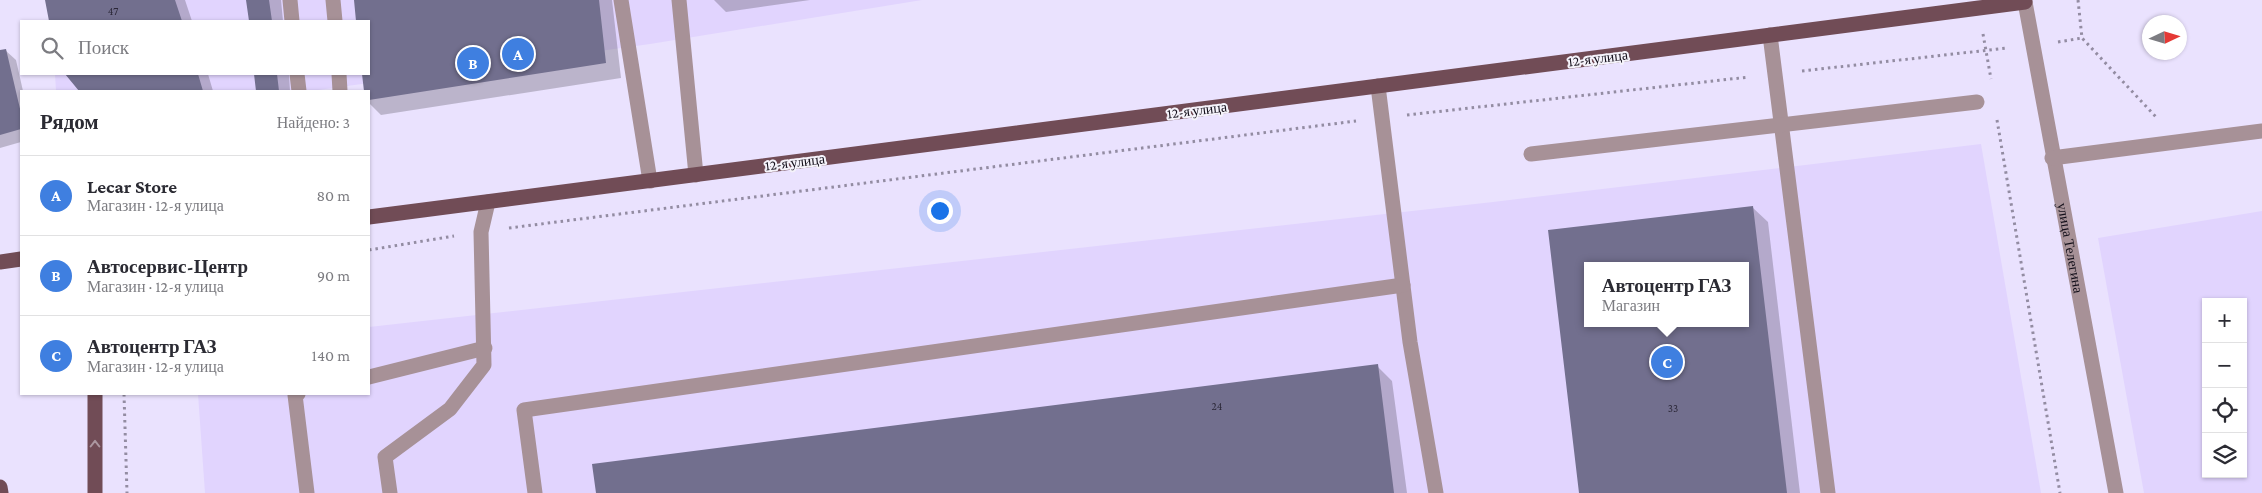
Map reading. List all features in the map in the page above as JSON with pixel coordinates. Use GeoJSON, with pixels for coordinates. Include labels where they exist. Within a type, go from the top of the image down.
{"type":"FeatureCollection","features":[{"type":"Feature","properties":{"kind":"main road","name":"12-я улица"},"geometry":{"type":"LineString","coordinates":[[370,218],[2024,1]]}},
{"type":"Feature","properties":{"kind":"main road"},"geometry":{"type":"LineString","coordinates":[[0,262],[20,260]]}},
{"type":"Feature","properties":{"kind":"main road"},"geometry":{"type":"LineString","coordinates":[[95,395],[95,493]]}},
{"type":"Feature","properties":{"kind":"main road"},"geometry":{"type":"LineString","coordinates":[[0,487],[1,493]]}},
{"type":"Feature","properties":{"kind":"street"},"geometry":{"type":"LineString","coordinates":[[290,0],[292,20]]}},
{"type":"Feature","properties":{"kind":"street"},"geometry":{"type":"LineString","coordinates":[[333,0],[334,20]]}},
{"type":"Feature","properties":{"kind":"street"},"geometry":{"type":"LineString","coordinates":[[620,0],[650,181]]}},
{"type":"Feature","properties":{"kind":"street"},"geometry":{"type":"LineString","coordinates":[[679,0],[696,175]]}},
{"type":"Feature","properties":{"kind":"street","name":"улица Телегина"},"geometry":{"type":"LineString","coordinates":[[2024,1],[2034,45],[2052,158],[2116,493]]}},
{"type":"Feature","properties":{"kind":"street"},"geometry":{"type":"LineString","coordinates":[[1770,35],[1828,493]]}},
{"type":"Feature","properties":{"kind":"street"},"geometry":{"type":"LineString","coordinates":[[297,75],[299,90]]}},
{"type":"Feature","properties":{"kind":"street"},"geometry":{"type":"LineString","coordinates":[[339,75],[340,90]]}},
{"type":"Feature","properties":{"kind":"street"},"geometry":{"type":"LineString","coordinates":[[1378,86],[1380,118],[1410,342],[1436,493]]}},
{"type":"Feature","properties":{"kind":"street"},"geometry":{"type":"LineString","coordinates":[[1532,154],[1977,102]]}},
{"type":"Feature","properties":{"kind":"street"},"geometry":{"type":"LineString","coordinates":[[2052,158],[2262,131]]}},
{"type":"Feature","properties":{"kind":"street"},"geometry":{"type":"LineString","coordinates":[[390,493],[384,457],[450,409],[484,364],[481,232],[488,202]]}},
{"type":"Feature","properties":{"kind":"street"},"geometry":{"type":"LineString","coordinates":[[534,493],[524,410],[1403,285]]}},
{"type":"Feature","properties":{"kind":"street"},"geometry":{"type":"LineString","coordinates":[[370,376],[485,348]]}},
{"type":"Feature","properties":{"kind":"street"},"geometry":{"type":"LineString","coordinates":[[295,395],[307,493]]}},
{"type":"Feature","properties":{"kind":"path"},"geometry":{"type":"LineString","coordinates":[[2078,0],[2082,38],[2179,142]]}},
{"type":"Feature","properties":{"kind":"path"},"geometry":{"type":"LineString","coordinates":[[1978,8],[1991,80]]}},
{"type":"Feature","properties":{"kind":"path"},"geometry":{"type":"LineString","coordinates":[[370,250],[481,232],[1380,118],[1986,51],[2082,38]]}},
{"type":"Feature","properties":{"kind":"path"},"geometry":{"type":"LineString","coordinates":[[1996,110],[2060,493]]}},
{"type":"Feature","properties":{"kind":"path"},"geometry":{"type":"LineString","coordinates":[[124,395],[127,493]]}},
{"type":"Feature","properties":{"kind":"shaded area"},"geometry":{"type":"Polygon","coordinates":[[[48,0],[922,0],[650,44],[318,90],[56,90],[55,75],[370,75],[370,20],[50,20],[48,0]]]}},
{"type":"Feature","properties":{"kind":"shaded area"},"geometry":{"type":"Polygon","coordinates":[[[1981,144],[2041,493],[205,493],[198,395],[370,395],[370,327],[1493,202],[1981,144]]]}},
{"type":"Feature","properties":{"kind":"shaded area"},"geometry":{"type":"Polygon","coordinates":[[[2262,211],[2262,493],[2144,493],[2098,238],[2262,211]]]}},
{"type":"Feature","properties":{"kind":"building"},"geometry":{"type":"Polygon","coordinates":[[[45,0],[175,0],[182,20],[49,20],[45,0]]]}},
{"type":"Feature","properties":{"kind":"building"},"geometry":{"type":"Polygon","coordinates":[[[246,0],[269,0],[272,20],[249,20],[246,0]]]}},
{"type":"Feature","properties":{"kind":"building"},"geometry":{"type":"Polygon","coordinates":[[[354,0],[599,0],[606,63],[370,100],[370,90],[364,90],[362,75],[370,75],[370,20],[356,20],[354,0]]]}},
{"type":"Feature","properties":{"kind":"building"},"geometry":{"type":"Polygon","coordinates":[[[6,49],[20,109],[20,129],[0,135],[0,50],[6,49]]]}},
{"type":"Feature","properties":{"kind":"building"},"geometry":{"type":"Polygon","coordinates":[[[66,75],[198,75],[203,90],[78,90],[66,75]]]}},
{"type":"Feature","properties":{"kind":"building"},"geometry":{"type":"Polygon","coordinates":[[[254,75],[277,75],[279,90],[256,90],[254,75]]]}},
{"type":"Feature","properties":{"kind":"building"},"geometry":{"type":"Polygon","coordinates":[[[1753,206],[1787,493],[1579,493],[1548,230],[1753,206]]]}},
{"type":"Feature","properties":{"kind":"building"},"geometry":{"type":"Polygon","coordinates":[[[1378,364],[1394,493],[596,493],[592,464],[1378,364]]]}},
{"type":"Feature","properties":{"kind":"place","name":"Lecar Store"},"geometry":{"type":"Point","coordinates":[518,54]}},
{"type":"Feature","properties":{"kind":"place","name":"Автосервис-Центр"},"geometry":{"type":"Point","coordinates":[473,63]}},
{"type":"Feature","properties":{"kind":"place","name":"Автоцентр ГАЗ"},"geometry":{"type":"Point","coordinates":[1667,362]}}]}
